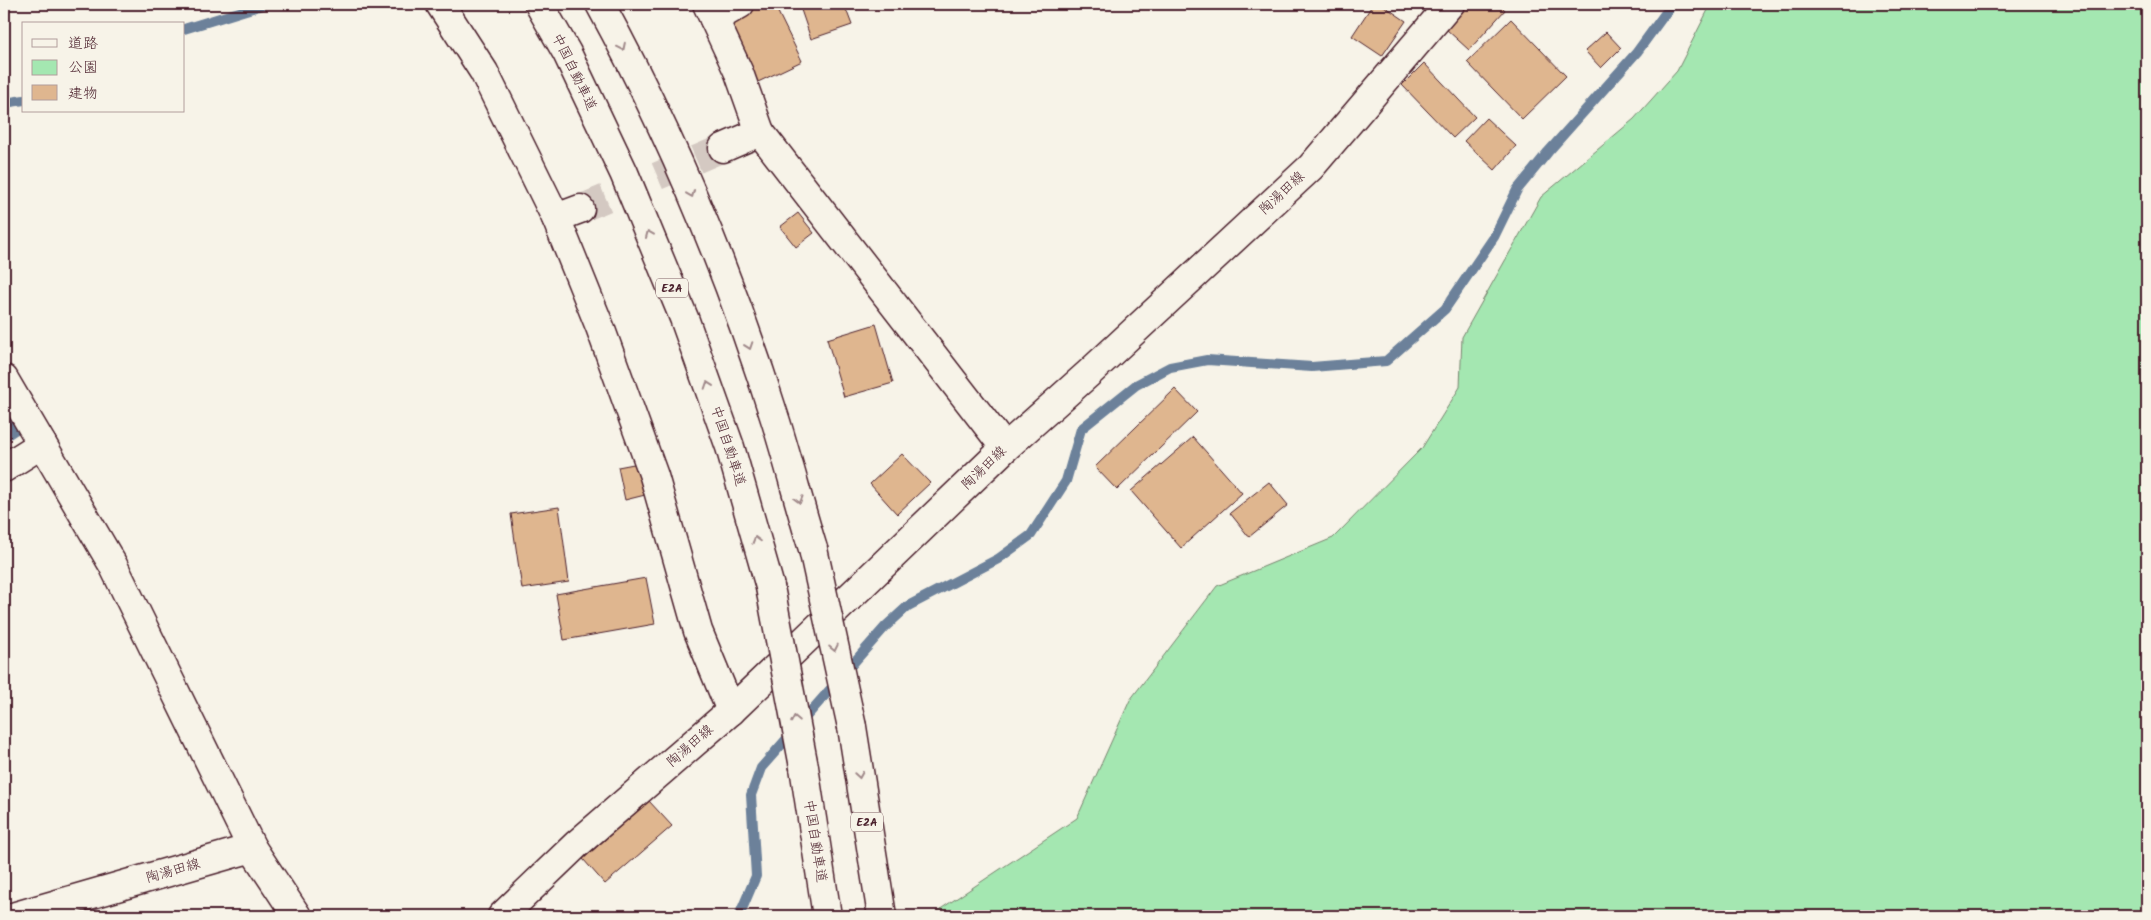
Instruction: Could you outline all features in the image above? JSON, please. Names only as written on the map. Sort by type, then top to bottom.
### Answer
[{"type":"main road","points":[[440,4],[484,72],[568,214],[600,327],[647,458],[698,631],[732,711]]},
{"type":"main road","name":"中国自動車道","points":[[539,4],[567,53],[624,173],[684,318],[730,447],[770,587],[804,767],[826,916]]},
{"type":"main road","name":"E2A","points":[[600,4],[672,146],[727,283],[776,421],[813,549],[852,727],[882,916]]},
{"type":"main road","points":[[740,4],[710,11],[739,73],[760,132],[1005,448]]},
{"type":"main road","name":"陶湯田線","points":[[502,916],[577,844],[732,711],[1005,448],[1088,374],[1310,167],[1450,4]]},
{"type":"main road","points":[[723,148],[760,132]]},
{"type":"main road","points":[[4,379],[113,565],[252,848],[298,916]]},
{"type":"main road","points":[[4,468],[42,444]]},
{"type":"main road","name":"陶湯田線","points":[[16,916],[252,848]]},
{"type":"green space","points":[[1711,4],[2147,4],[2147,916],[930,916],[1077,818],[1130,700],[1217,586],[1333,538],[1422,448],[1460,387],[1462,337],[1541,197],[1634,119],[1677,71]]},
{"type":"building","points":[[762,4],[774,4],[802,61],[758,82],[728,20]]},
{"type":"building","points":[[799,4],[844,4],[852,25],[811,39]]},
{"type":"building","points":[[1373,4],[1381,4],[1406,21],[1382,56],[1352,36]]},
{"type":"building","points":[[1470,4],[1499,4],[1505,10],[1469,50],[1446,29]]},
{"type":"building","points":[[1511,19],[1566,76],[1522,119],[1467,62]]},
{"type":"building","points":[[1606,32],[1621,48],[1601,68],[1585,51]]},
{"type":"building","points":[[1424,63],[1475,117],[1453,138],[1402,85]]},
{"type":"building","points":[[1486,118],[1516,146],[1495,170],[1464,141]]},
{"type":"building","points":[[798,213],[814,233],[796,247],[780,227]]},
{"type":"building","points":[[876,324],[893,383],[844,397],[827,339]]},
{"type":"building","points":[[1175,389],[1197,412],[1117,490],[1095,467]]},
{"type":"building","points":[[1193,437],[1242,493],[1181,548],[1131,491]]},
{"type":"building","points":[[902,454],[930,483],[897,514],[870,484]]},
{"type":"building","points":[[639,463],[645,495],[625,500],[618,467]]},
{"type":"building","points":[[1269,482],[1288,505],[1249,537],[1230,513]]},
{"type":"building","points":[[559,507],[569,582],[522,589],[511,514]]},
{"type":"building","points":[[646,578],[655,624],[564,640],[556,594]]},
{"type":"building","points":[[649,801],[672,826],[605,884],[583,859]]},
{"type":"waterway","points":[[185,29],[265,4]]},
{"type":"waterway","points":[[739,916],[756,876],[751,795],[761,768],[885,627],[908,606],[998,559],[1031,535],[1066,481],[1081,429],[1136,385],[1170,367],[1207,360],[1312,367],[1386,361],[1445,309],[1494,237],[1517,190],[1548,152],[1637,52],[1672,4]]},
{"type":"waterway","points":[[4,103],[22,100]]},
{"type":"waterway","points":[[4,408],[16,429],[4,437]]},
{"type":"tunnel","points":[[580,209],[723,148]]}]
